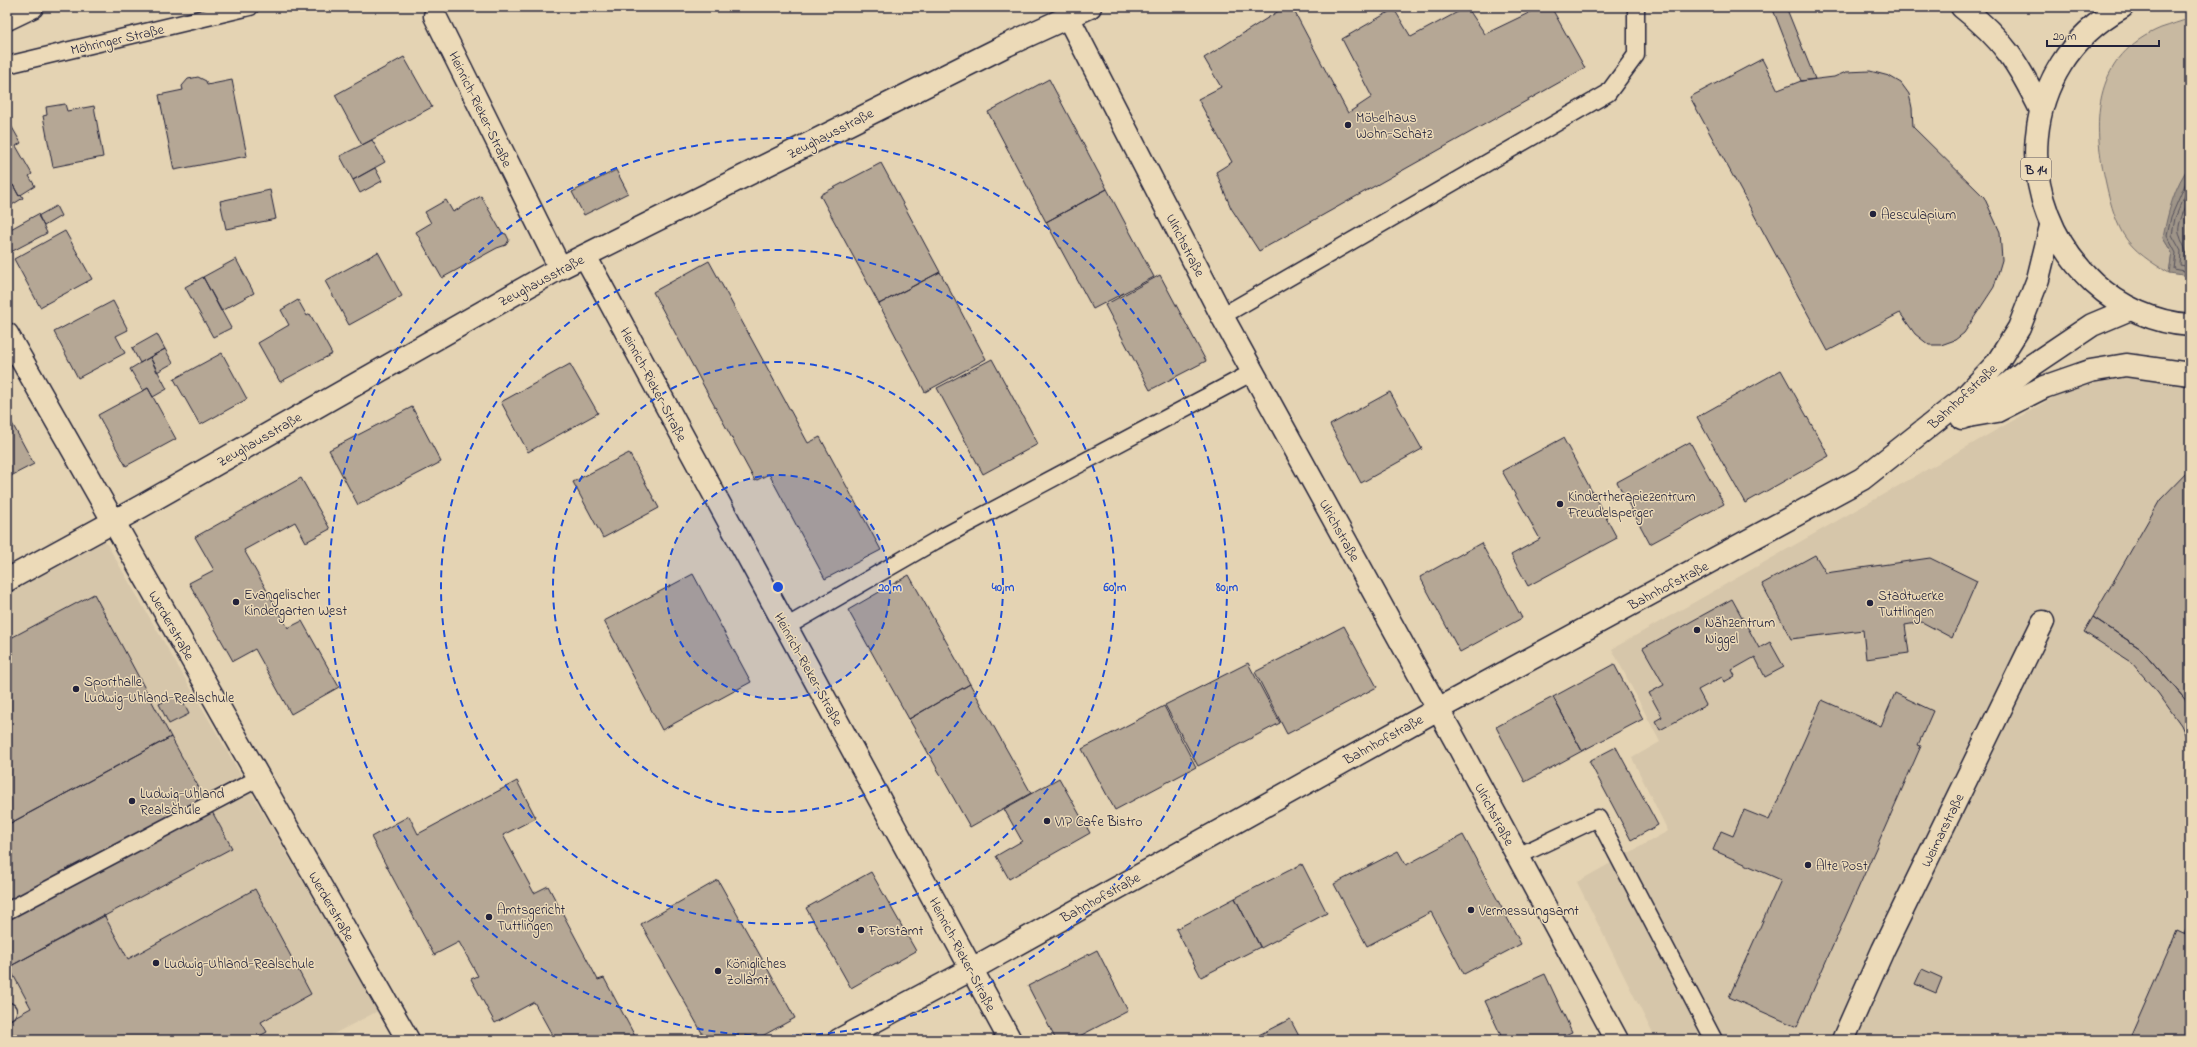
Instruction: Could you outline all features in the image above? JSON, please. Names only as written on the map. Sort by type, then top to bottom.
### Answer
[{"type":"street","points":[[7,19],[32,7]]},
{"type":"street","name":"Zeughausstraße","points":[[7,580],[114,522],[560,268],[1000,48],[1090,7]]},
{"type":"street","points":[[1962,7],[1985,25],[2008,50],[2024,74],[2041,110]]},
{"type":"street","name":"B 14","points":[[2122,7],[2095,25],[2066,57],[2048,90],[2041,110],[2035,148],[2036,166],[2042,202],[2051,226],[2067,254],[2104,292],[2130,309],[2168,321],[2190,325]]},
{"type":"street","name":"Heinrich-Rieker-Straße","points":[[435,16],[560,268]]},
{"type":"street","name":"Ulrichstraße","points":[[1068,17],[1222,316],[1438,709],[1617,1040]]},
{"type":"street","name":"Bahnhofstraße","points":[[839,1040],[972,969],[1438,709],[1862,480],[1962,400],[1997,363],[2019,328],[2038,279],[2051,226]]},
{"type":"street","name":"Heinrich-Rieker-Straße","points":[[585,256],[1010,1040]]},
{"type":"street","name":"Bahnhofstraße","points":[[1923,432],[1968,416],[2028,368],[2092,325],[2130,309]]},
{"type":"street","name":"Werderstraße","points":[[7,334],[408,1040]]},
{"type":"street","points":[[1968,416],[1997,411],[2044,387],[2090,371],[2126,365],[2190,374]]},
{"type":"street","name":"Weimarstraße","points":[[1843,1040],[1883,950],[2043,622]]},
{"type":"lane","name":"Möhringer Straße","points":[[7,65],[250,7]]},
{"type":"lane","points":[[1222,316],[1608,93],[1636,55],[1636,7]]},
{"type":"lane","points":[[786,627],[935,541],[1253,372]]},
{"type":"lane","points":[[7,911],[259,778]]},
{"type":"lane","points":[[1518,856],[1598,818],[1714,1040]]},
{"type":"shaded area","points":[[2190,19],[2190,166],[2163,238],[2172,253],[2169,273],[2150,261],[2132,246],[2123,234],[2117,221],[2108,193],[2101,156],[2099,112],[2103,91],[2111,72],[2122,54],[2139,40],[2161,28]]},
{"type":"shaded area","points":[[2116,376],[2190,385],[2190,1040],[1656,1040],[1577,882],[1668,831],[1632,758],[1660,742],[1612,649],[2070,388]]},
{"type":"shaded area","name":"Ludwig-Uhland Realschule","points":[[104,539],[378,1011],[322,1040],[7,1040],[7,591]]},
{"type":"water","points":[[2190,166],[2190,276],[2169,273],[2172,253],[2163,238],[2169,210],[2176,190]]},
{"type":"building","name":"Möbelhaus Wohn-Schatz","points":[[1285,7],[1292,7],[1348,113],[1372,97],[1342,39],[1394,9],[1411,37],[1467,7],[1485,34],[1541,7],[1551,7],[1585,68],[1259,251],[1231,208],[1216,172],[1232,162],[1198,99],[1221,87],[1204,58]]},
{"type":"building","points":[[1772,7],[1786,7],[1815,79],[1801,81]]},
{"type":"building","points":[[404,57],[432,107],[362,145],[335,95]]},
{"type":"building","name":"Aesculapium","points":[[1762,59],[1778,90],[1801,81],[1834,77],[1846,72],[1870,71],[1889,76],[1901,83],[1909,94],[1912,108],[1913,127],[1984,197],[2000,232],[2002,260],[1994,287],[1964,333],[1955,340],[1941,345],[1929,345],[1915,334],[1900,313],[1828,351],[1690,97]]},
{"type":"building","points":[[198,77],[206,81],[207,85],[232,80],[247,156],[174,170],[159,95],[183,90],[182,86],[188,79]]},
{"type":"building","points":[[1049,79],[1107,189],[1046,222],[988,112]]},
{"type":"building","points":[[65,104],[67,111],[94,106],[103,157],[53,167],[43,116],[47,115],[46,107]]},
{"type":"building","points":[[9,122],[21,143],[16,146],[32,174],[29,176],[35,186],[19,196],[13,185],[7,188],[7,123]]},
{"type":"building","points":[[372,140],[385,162],[353,180],[340,156]]},
{"type":"building","points":[[881,163],[940,272],[879,304],[820,195]]},
{"type":"building","points":[[375,168],[382,181],[360,193],[353,180]]},
{"type":"building","points":[[616,170],[628,193],[584,215],[572,192]]},
{"type":"building","points":[[13,185],[19,196],[21,194],[23,198],[7,208],[7,188]]},
{"type":"building","points":[[1107,189],[1154,277],[1093,309],[1046,222]]},
{"type":"building","points":[[270,190],[276,219],[226,229],[220,201]]},
{"type":"building","points":[[481,196],[502,233],[506,234],[509,240],[506,245],[497,248],[442,278],[416,232],[431,223],[425,212],[446,200],[453,212]]},
{"type":"building","points":[[56,206],[61,216],[44,226],[38,216]]},
{"type":"building","points":[[38,214],[47,233],[7,254],[7,231]]},
{"type":"building","points":[[65,231],[92,279],[40,307],[14,259]]},
{"type":"building","points":[[378,252],[402,296],[349,325],[325,281]]},
{"type":"building","points":[[236,259],[254,293],[221,311],[203,277]]},
{"type":"building","points":[[709,261],[808,443],[820,437],[881,550],[825,579],[769,474],[755,481],[653,292]]},
{"type":"building","points":[[940,272],[986,359],[925,392],[879,304]]},
{"type":"building","points":[[1160,275],[1206,361],[1150,390],[1105,305]]},
{"type":"building","points":[[203,277],[231,328],[213,337],[185,287]]},
{"type":"building","points":[[298,300],[307,316],[310,314],[332,354],[280,382],[258,343],[289,325],[281,310]]},
{"type":"building","points":[[113,301],[128,330],[116,336],[125,353],[78,378],[54,332]]},
{"type":"building","points":[[157,334],[165,349],[140,363],[132,348]]},
{"type":"building","points":[[165,349],[173,363],[157,372],[150,357]]},
{"type":"building","points":[[222,353],[247,399],[200,425],[174,379]]},
{"type":"building","points":[[150,357],[167,389],[153,397],[148,388],[143,391],[130,369]]},
{"type":"building","points":[[992,359],[1038,444],[983,474],[937,388]]},
{"type":"building","points":[[570,364],[598,413],[528,452],[501,402]]},
{"type":"building","points":[[1781,370],[1829,456],[1745,503],[1697,417]]},
{"type":"building","points":[[148,388],[176,439],[126,466],[98,415]]},
{"type":"building","points":[[1390,392],[1422,449],[1361,483],[1330,425]]},
{"type":"building","points":[[412,407],[441,462],[358,505],[329,450]]},
{"type":"building","points":[[7,414],[34,464],[7,478]]},
{"type":"building","name":"Kindertherapiezentrum Freudelsperger","points":[[1563,438],[1617,538],[1528,586],[1511,555],[1540,539],[1502,471]]},
{"type":"building","points":[[1690,442],[1724,504],[1650,544],[1617,482]]},
{"type":"building","points":[[629,453],[659,508],[603,538],[573,482]]},
{"type":"building","points":[[2190,469],[2190,705],[2141,649],[2093,617],[2160,500]]},
{"type":"building","name":"Evangelischer Kindergarten West","points":[[301,478],[330,529],[306,542],[295,522],[244,550],[288,628],[302,621],[339,687],[291,714],[255,649],[233,661],[189,583],[214,570],[195,537]]},
{"type":"building","points":[[1481,543],[1522,618],[1460,652],[1420,577]]},
{"type":"building","name":"Stadtwerke Tuttlingen","points":[[1815,555],[1826,573],[1930,558],[1977,581],[1952,638],[1922,622],[1905,625],[1909,653],[1866,659],[1863,630],[1791,639],[1762,584]]},
{"type":"building","points":[[693,574],[751,682],[662,730],[604,621]]},
{"type":"building","points":[[909,575],[970,684],[909,719],[848,610]]},
{"type":"building","name":"Sporthalle Ludwig-Uhland-Realschule","points":[[94,594],[171,737],[7,825],[7,640]]},
{"type":"building","points":[[1732,599],[1759,648],[1770,642],[1784,667],[1765,677],[1755,657],[1732,670],[1735,676],[1724,682],[1722,677],[1698,690],[1706,705],[1660,730],[1655,721],[1662,717],[1649,693],[1664,685],[1643,648]]},
{"type":"building","points":[[2093,617],[2141,649],[2190,705],[2190,746],[2181,725],[2158,693],[2132,663],[2084,632]]},
{"type":"building","points":[[1344,626],[1377,687],[1287,734],[1255,672]]},
{"type":"building","points":[[1248,663],[1280,723],[1198,766],[1165,705]]},
{"type":"building","points":[[1614,664],[1643,719],[1582,751],[1553,697]]},
{"type":"building","points":[[970,684],[1031,793],[970,827],[909,719]]},
{"type":"building","name":"Alte Post","points":[[1895,693],[1933,711],[1918,745],[1921,746],[1797,1027],[1729,997],[1781,880],[1713,850],[1721,831],[1733,836],[1744,810],[1769,820],[1822,700],[1881,726]]},
{"type":"building","points":[[179,694],[189,714],[169,724],[159,704]]},
{"type":"building","points":[[1553,697],[1582,751],[1525,782],[1496,727]]},
{"type":"building","points":[[1164,706],[1196,767],[1115,810],[1082,749]]},
{"type":"building","points":[[171,737],[232,848],[7,968],[7,825]]},
{"type":"building","points":[[1616,747],[1658,825],[1631,840],[1589,761]]},
{"type":"building","name":"VIP Cafe Bistro","points":[[1059,778],[1090,833],[1009,879],[996,856],[1022,841],[1004,809]]},
{"type":"building","name":"Amtsgericht Tuttlingen","points":[[517,781],[536,818],[503,835],[534,893],[548,886],[598,980],[604,978],[637,1040],[555,1040],[534,1002],[495,1023],[471,979],[478,976],[459,942],[434,955],[371,837],[409,816],[418,834]]},
{"type":"building","points":[[1463,835],[1521,944],[1464,974],[1431,912],[1367,946],[1334,884],[1398,851],[1406,865]]},
{"type":"building","points":[[1302,864],[1327,913],[1261,948],[1235,898]]},
{"type":"building","name":"Forstamt","points":[[871,872],[916,951],[851,988],[806,908]]},
{"type":"building","name":"Königliches Zollamt","points":[[718,880],[795,1018],[755,1040],[706,1040],[641,924]]},
{"type":"building","name":"Ludwig-Uhland-Realschule","points":[[255,889],[311,994],[261,1022],[267,1032],[252,1040],[7,1040],[7,1021],[31,1008],[9,967],[104,915],[128,959]]},
{"type":"building","points":[[1235,898],[1260,947],[1201,977],[1176,929]]},
{"type":"building","points":[[2190,922],[2190,937],[2184,934]]},
{"type":"building","points":[[2177,931],[2190,937],[2190,1040],[2129,1040]]},
{"type":"building","points":[[1097,950],[1128,1011],[1072,1040],[1056,1040],[1028,986]]},
{"type":"building","points":[[1922,969],[1942,978],[1936,993],[1915,984]]},
{"type":"building","points":[[1545,974],[1572,1032],[1554,1040],[1503,1040],[1485,1001]]},
{"type":"building","points":[[1290,1019],[1301,1040],[1249,1040]]},
{"type":"place","name":"Möbelhaus Wohn-Schatz","points":[[1348,125]]},
{"type":"place","name":"Aesculapium","points":[[1873,214]]},
{"type":"place","name":"Kindertherapiezentrum Freudelsperger","points":[[1560,504]]},
{"type":"place","name":"Evangelischer Kindergarten West","points":[[236,602]]},
{"type":"place","name":"Stadtwerke Tuttlingen","points":[[1870,603]]},
{"type":"place","name":"Nähzentrum Niggel","points":[[1697,630]]},
{"type":"place","name":"Sporthalle Ludwig-Uhland-Realschule","points":[[76,689]]},
{"type":"place","name":"Ludwig-Uhland Realschule","points":[[132,801]]},
{"type":"place","name":"VIP Cafe Bistro","points":[[1047,821]]},
{"type":"place","name":"Alte Post","points":[[1808,865]]},
{"type":"place","name":"Vermessungsamt","points":[[1471,910]]},
{"type":"place","name":"Amtsgericht Tuttlingen","points":[[489,917]]},
{"type":"place","name":"Forstamt","points":[[861,930]]},
{"type":"place","name":"Ludwig-Uhland-Realschule","points":[[156,963]]},
{"type":"place","name":"Königliches Zollamt","points":[[718,971]]}]
